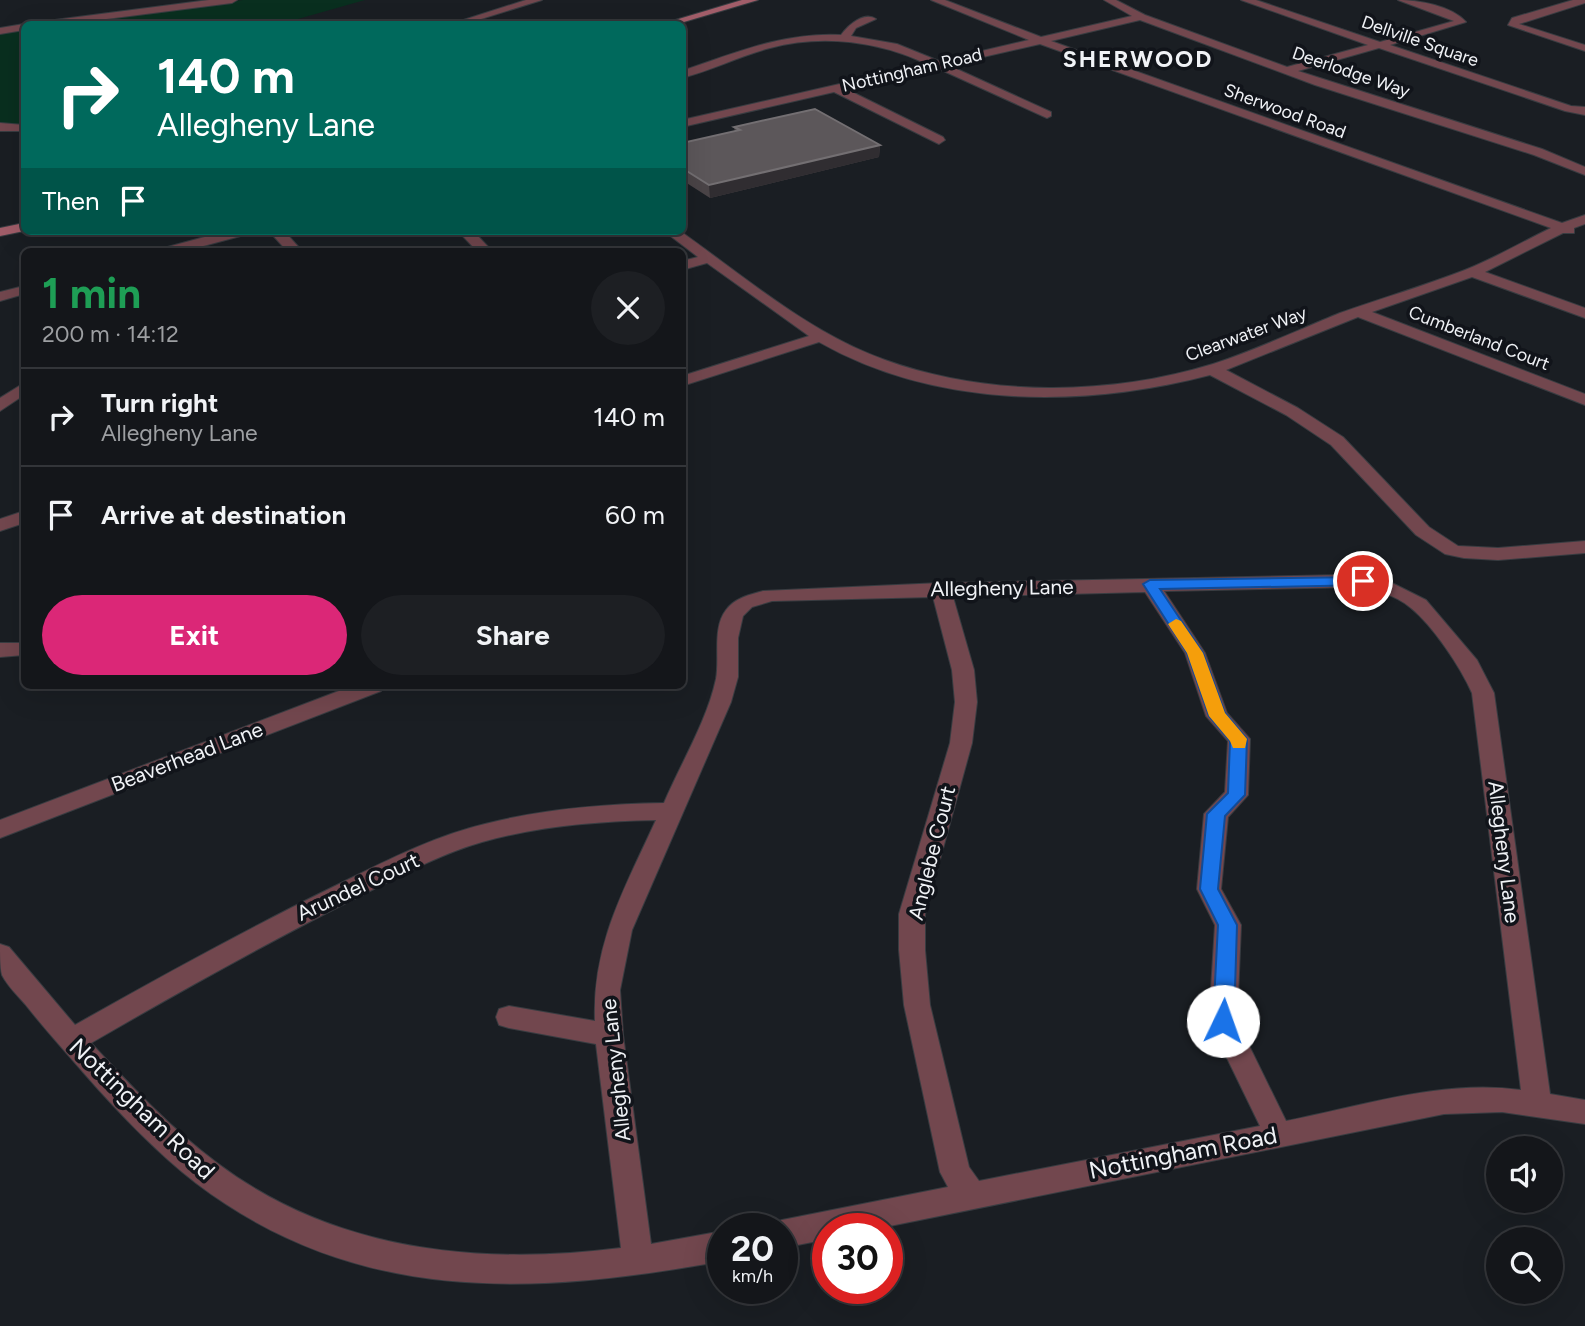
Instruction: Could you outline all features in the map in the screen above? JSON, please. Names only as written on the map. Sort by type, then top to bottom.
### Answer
[{"type":"main road","points":[[678,21],[753,0]]},
{"type":"main road","points":[[0,232],[21,228]]},
{"type":"street","points":[[70,21],[232,0]]},
{"type":"street","points":[[466,21],[537,0]]},
{"type":"street","name":"Sherwood Road","points":[[936,0],[1040,41],[1585,235]]},
{"type":"street","name":"Deerlodge Way","points":[[1109,0],[1141,17],[1287,71],[1538,152],[1585,171]]},
{"type":"street","name":"Dellville Square","points":[[1245,0],[1569,109],[1585,111]]},
{"type":"street","name":"Dellville Square","points":[[1279,0],[1532,83]]},
{"type":"street","points":[[1287,71],[1461,22],[1455,16],[1403,0]]},
{"type":"street","points":[[1583,0],[1513,22],[1518,28],[1585,48]]},
{"type":"street","name":"Nottingham Road","points":[[686,123],[1141,17]]},
{"type":"street","points":[[843,40],[852,26],[871,19]]},
{"type":"street","points":[[0,31],[21,28]]},
{"type":"street","points":[[686,74],[781,43],[804,39],[843,40],[897,47],[1048,114]]},
{"type":"street","points":[[835,88],[939,140]]},
{"type":"street","points":[[1572,96],[1585,101]]},
{"type":"street","points":[[694,111],[706,118]]},
{"type":"street","points":[[0,127],[21,128]]},
{"type":"street","points":[[1563,228],[1585,219]]},
{"type":"street","name":"Clearwater Way","points":[[677,235],[820,337],[856,354],[910,373],[956,383],[1025,392],[1123,389],[1212,369],[1472,272],[1563,228]]},
{"type":"street","points":[[180,248],[228,235]]},
{"type":"street","points":[[280,235],[292,248]]},
{"type":"street","points":[[469,235],[482,248]]},
{"type":"street","points":[[686,265],[709,258]]},
{"type":"street","points":[[1472,272],[1585,313]]},
{"type":"street","points":[[0,297],[21,291]]},
{"type":"street","name":"Cumberland Court","points":[[1359,312],[1585,400]]},
{"type":"street","points":[[686,380],[820,337]]},
{"type":"street","points":[[1212,369],[1337,441],[1413,522],[1452,550],[1488,553],[1584,548]]},
{"type":"street","points":[[0,406],[21,390]]},
{"type":"street","points":[[0,525],[21,518]]},
{"type":"street","name":"Allegheny Lane","points":[[638,1261],[609,1035],[607,990],[619,930],[720,702],[727,677],[730,624],[738,608],[758,598],[783,593],[1343,581],[1376,583],[1419,604],[1470,665],[1483,693],[1536,1105]]},
{"type":"street","points":[[1150,584],[1195,653],[1217,716],[1239,739],[1236,795],[1216,814],[1209,889],[1228,925],[1223,1021],[1278,1134]]},
{"type":"street","name":"Anglebe Court","points":[[940,589],[963,670],[966,702],[961,743],[912,914],[912,979],[956,1171],[972,1196]]},
{"type":"street","points":[[0,650],[21,649]]},
{"type":"street","name":"Beaverhead Lane","points":[[0,829],[365,689]]},
{"type":"street","name":"Arundel Court","points":[[70,1041],[283,922],[386,872],[466,839],[503,828],[568,817],[614,812],[672,811]]},
{"type":"street","name":"Nottingham Road","points":[[0,954],[70,1041],[122,1096],[189,1159],[255,1206],[300,1229],[347,1246],[397,1259],[479,1271],[556,1271],[707,1249]]},
{"type":"street","points":[[509,1017],[609,1035]]},
{"type":"street","name":"Nottingham Road","points":[[798,1231],[1444,1102],[1482,1099],[1585,1112]]},
{"type":"green space","points":[[243,0],[365,0],[298,19],[304,21],[85,21]]},
{"type":"green space","points":[[21,30],[21,126],[0,124],[0,34]]},
{"type":"building","points":[[815,109],[880,145],[709,185],[686,171],[686,142],[740,130],[734,127]]},
{"type":"slow traffic","points":[[1176,624],[1195,653],[1217,716],[1239,739],[1239,744]]},
{"type":"district","name":"SHERWOOD","points":[[1138,59]]},
{"type":"route","points":[[1223,1021],[1228,925],[1209,889],[1216,814],[1236,795],[1239,739],[1217,716],[1195,653],[1150,584],[1363,581]]}]
